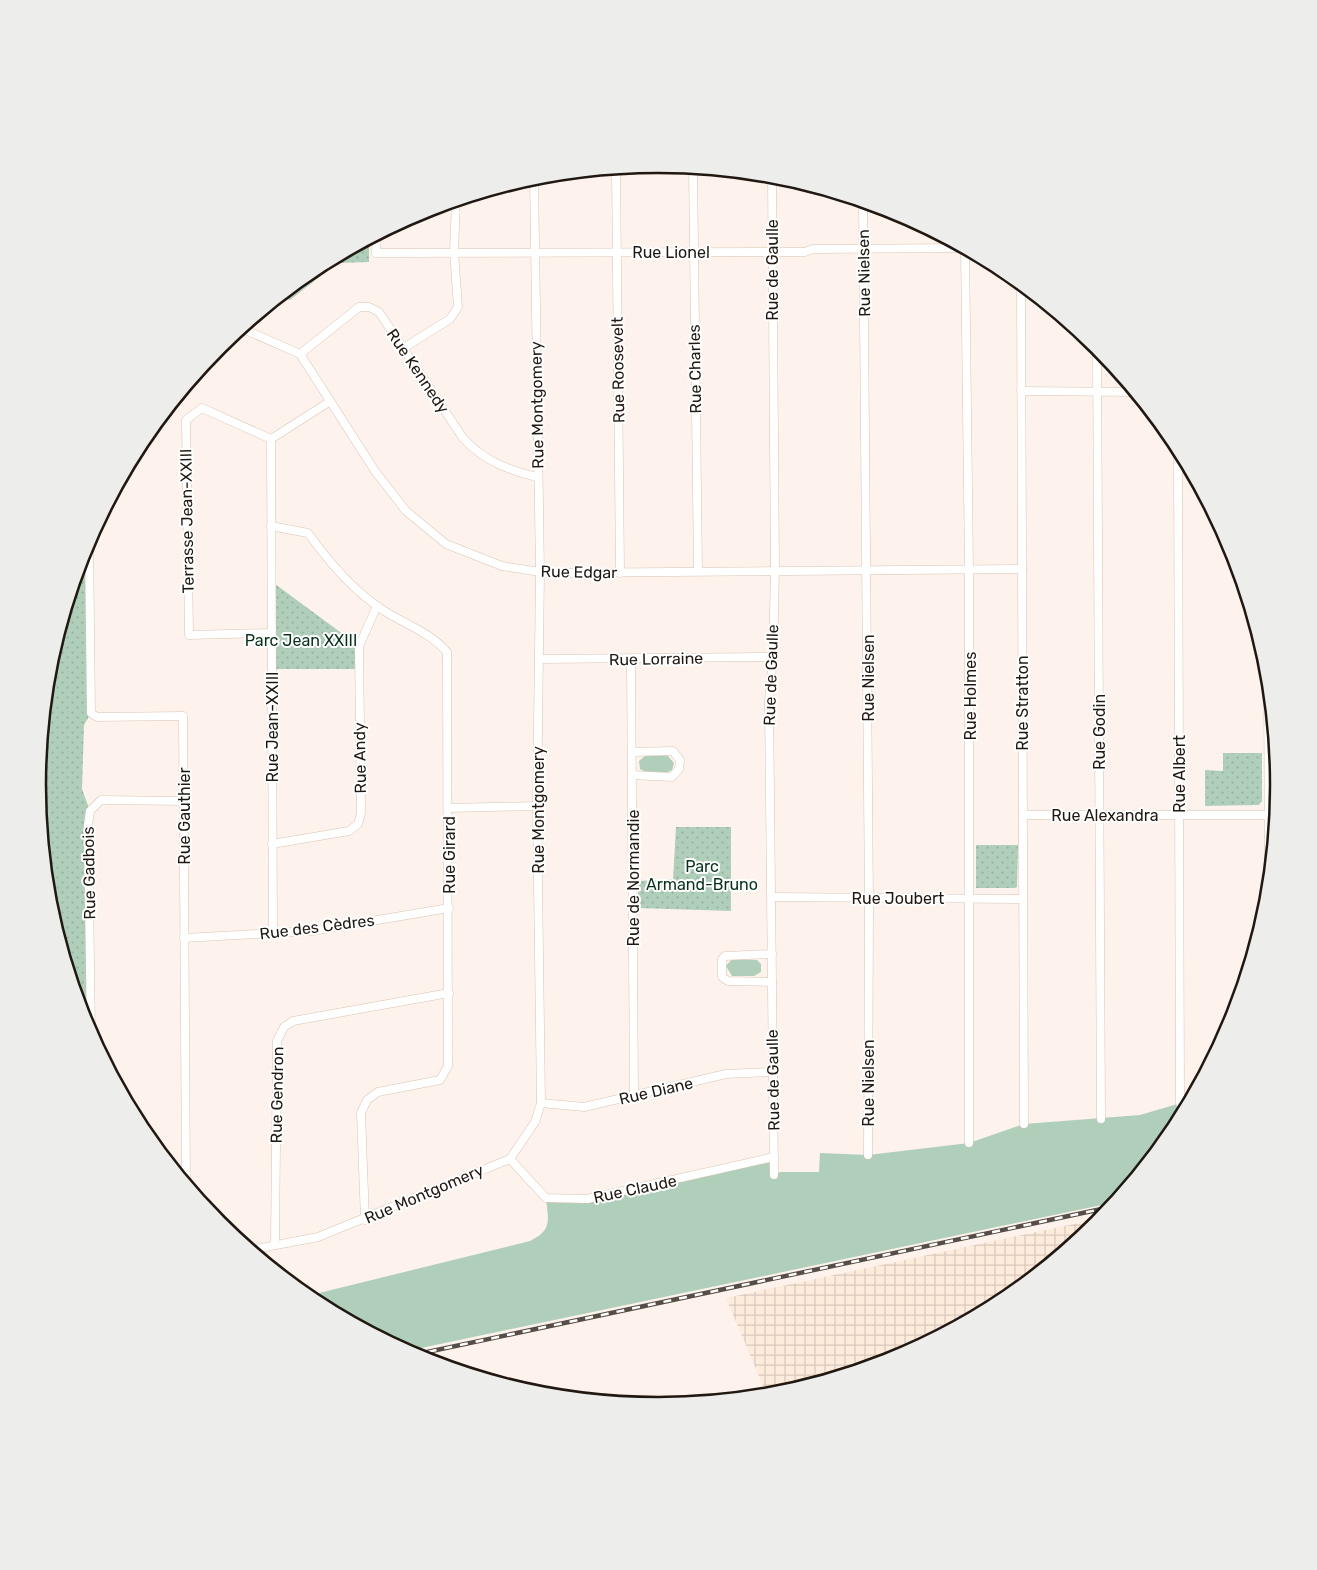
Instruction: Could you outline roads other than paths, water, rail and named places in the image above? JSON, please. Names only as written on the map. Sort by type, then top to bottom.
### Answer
[{"type":"street","name":"Rue Roosevelt","points":[[616,174],[620,573]]},
{"type":"street","name":"Rue Charles","points":[[693,174],[698,571]]},
{"type":"street","name":"Rue de Gaulle","points":[[772,184],[775,570],[773,657],[769,701],[774,1175]]},
{"type":"street","name":"Rue Montgomery","points":[[259,1248],[318,1237],[364,1220],[510,1159],[534,1122],[541,1103],[537,806],[540,572],[537,477],[534,186]]},
{"type":"street","points":[[402,349],[450,319],[458,307],[454,252],[456,207]]},
{"type":"street","name":"Rue Nielsen","points":[[863,208],[869,898],[868,1155]]},
{"type":"street","name":"Rue Lionel","points":[[377,242],[376,252],[771,252],[952,248]]},
{"type":"street","name":"Rue Holmes","points":[[965,255],[969,569],[970,1143]]},
{"type":"street","name":"Rue Stratton","points":[[1021,292],[1024,1124]]},
{"type":"street","name":"Rue Kennedy","points":[[300,354],[359,307],[369,307],[379,312],[402,349],[473,449],[508,470],[537,477]]},
{"type":"street","points":[[248,331],[300,354]]},
{"type":"street","name":"Rue Edgar","points":[[300,354],[375,471],[406,512],[446,544],[502,566],[540,572],[620,573],[1022,569]]},
{"type":"street","name":"Rue Godin","points":[[1098,359],[1101,1119]]},
{"type":"street","points":[[1021,391],[1128,392]]},
{"type":"street","points":[[271,439],[329,402]]},
{"type":"street","name":"Terrasse Jean-XXIII","points":[[271,439],[202,408],[186,420],[189,636],[272,634]]},
{"type":"street","name":"Rue Jean-XXIII","points":[[271,439],[273,935]]},
{"type":"street","name":"Rue Albert","points":[[1178,461],[1180,1103]]},
{"type":"street","name":"Rue Girard","points":[[271,526],[308,533],[332,567],[377,606],[437,640],[447,652],[449,808],[448,1066],[440,1080],[378,1092],[367,1100],[361,1113],[364,1220]]},
{"type":"street","name":"Rue Gauthier","points":[[89,561],[91,713],[97,717],[183,716],[186,1174]]},
{"type":"street","name":"Rue Andy","points":[[272,844],[349,831],[358,824],[361,813],[359,646],[377,606]]},
{"type":"street","name":"Rue Lorraine","points":[[540,659],[631,660],[773,657]]},
{"type":"street","name":"Rue de Normandie","points":[[631,660],[634,1097]]},
{"type":"street","points":[[632,752],[673,751],[680,760],[679,769],[672,777],[632,775]]},
{"type":"street","name":"Rue Gadbois","points":[[91,1013],[88,825],[90,811],[101,800],[184,801]]},
{"type":"street","points":[[449,808],[537,806]]},
{"type":"street","name":"Rue Alexandra","points":[[1023,815],[1270,815]]},
{"type":"street","name":"Rue Joubert","points":[[772,897],[1023,899]]},
{"type":"street","name":"Rue des Cèdres","points":[[184,938],[273,935],[312,931],[449,908]]},
{"type":"street","points":[[772,954],[725,956],[722,959],[722,977],[728,981],[772,982]]},
{"type":"street","name":"Rue Gendron","points":[[275,1244],[277,1041],[284,1027],[293,1021],[449,993]]},
{"type":"street","name":"Rue Diane","points":[[541,1103],[584,1107],[634,1097],[726,1074],[772,1072]]},
{"type":"street","name":"Rue Claude","points":[[510,1159],[546,1198],[587,1199],[774,1157]]},
{"type":"railway","points":[[427,1352],[1099,1210]]},
{"type":"park label","name":"Parc Jean XXIII","points":[[301,640]]},
{"type":"park label","name":"Parc Armand-Bruno","points":[[702,875]]}]
